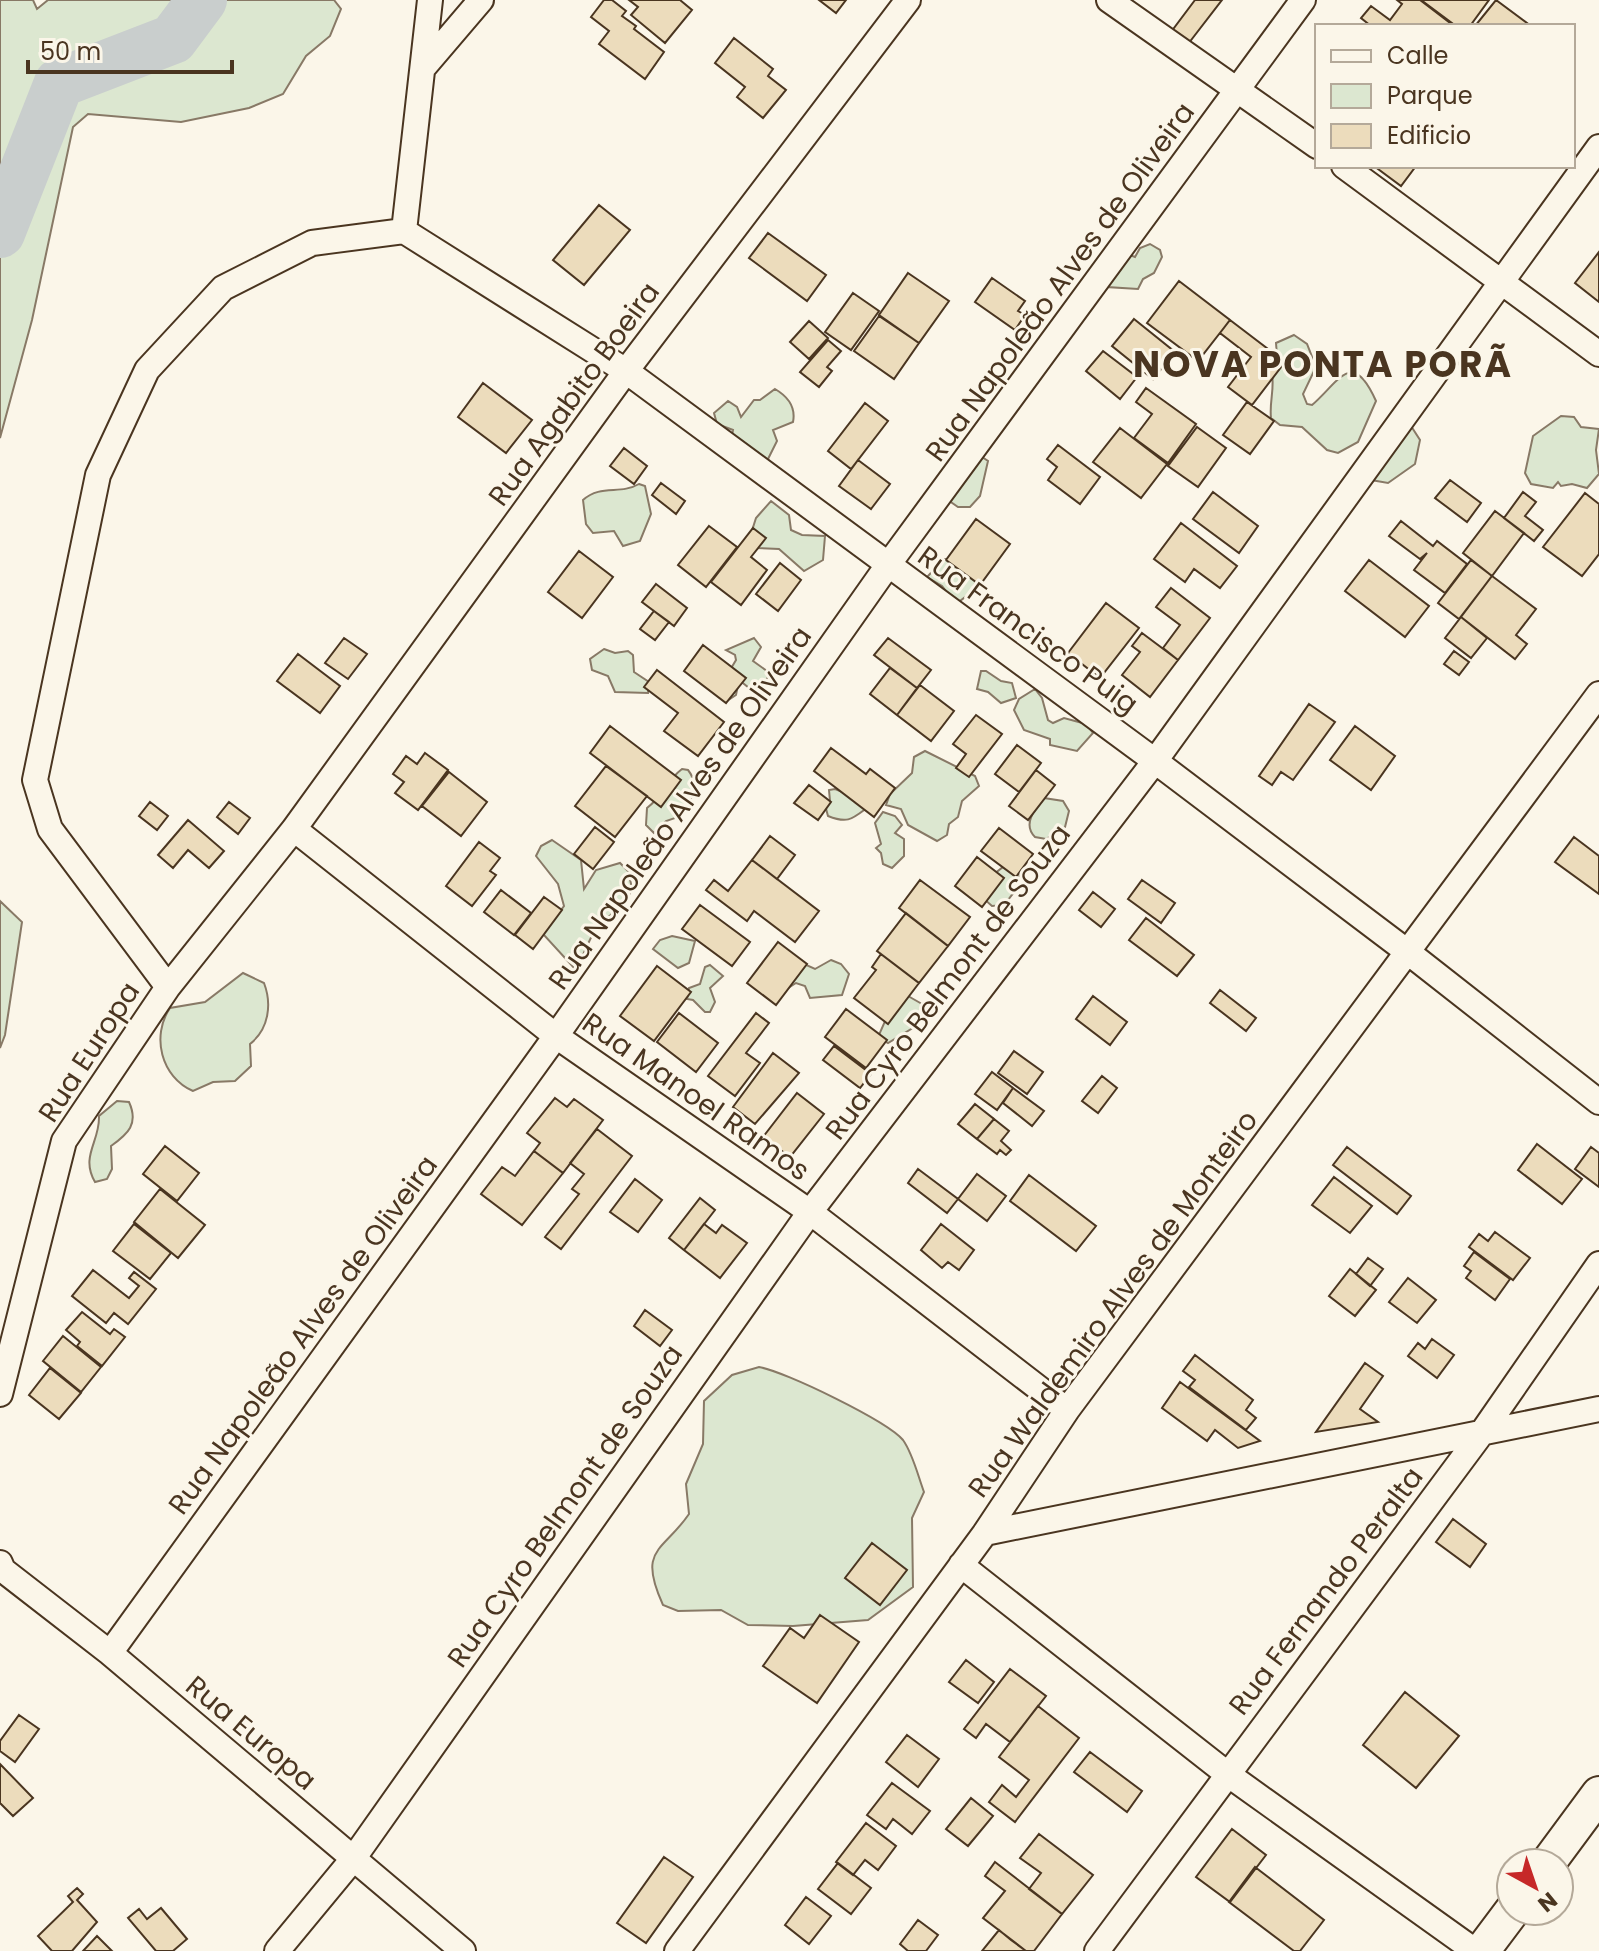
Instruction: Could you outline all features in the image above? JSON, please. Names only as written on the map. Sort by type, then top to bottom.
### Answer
[{"type":"main road","points":[[1560,1847],[1599,1794]]},
{"type":"main road","points":[[1482,1951],[1500,1927]]},
{"type":"street","points":[[168,987],[50,829],[35,780],[98,475],[147,370],[223,288],[312,243],[404,231],[430,0]]},
{"type":"street","points":[[423,68],[481,0]]},
{"type":"street","name":"Rua Agabito Boeira","points":[[294,829],[626,371],[908,0]]},
{"type":"street","points":[[1109,0],[1315,145]]},
{"type":"street","name":"Rua Napoleão Alves de Oliveira","points":[[110,1653],[556,1036],[888,565],[1303,0]]},
{"type":"street","name":"Rua Cyro Belmont de Souza","points":[[277,1951],[353,1859],[810,1212],[1155,761],[1599,147]]},
{"type":"street","points":[[1347,168],[1599,354]]},
{"type":"street","name":"Rua Francisco Puig","points":[[404,231],[626,371],[1155,761],[1409,953],[1599,1102]]},
{"type":"street","name":"Rua Waldemiro Alves de Monteiro","points":[[677,1951],[985,1533],[1067,1410],[1599,694]]},
{"type":"street","name":"Rua Europa","points":[[0,1394],[64,1141],[168,987],[294,829]]},
{"type":"street","name":"Rua Manoel Ramos","points":[[294,829],[556,1036],[810,1212],[1067,1410]]},
{"type":"street","name":"Rua Fernando Peralta","points":[[1097,1951],[1226,1773],[1481,1434],[1599,1264]]},
{"type":"street","points":[[985,1533],[1599,1409]]},
{"type":"street","name":"Rua Europa","points":[[0,1563],[3,1570],[110,1653],[463,1951]]},
{"type":"street","points":[[961,1565],[1226,1773],[1475,1951]]},
{"type":"green space","points":[[0,0],[33,0],[37,9],[48,0],[334,0],[341,9],[330,36],[306,56],[283,94],[249,108],[181,122],[88,114],[73,127],[32,320],[0,438]]},
{"type":"green space","points":[[1150,244],[1160,250],[1162,257],[1154,273],[1143,279],[1138,289],[1107,287],[1127,254],[1135,257],[1140,248]]},
{"type":"green space","points":[[1294,335],[1307,344],[1316,367],[1303,394],[1307,404],[1312,405],[1338,379],[1352,372],[1360,376],[1376,401],[1358,442],[1338,453],[1327,450],[1302,427],[1280,425],[1271,418],[1271,367],[1277,356],[1276,343]]},
{"type":"green space","points":[[775,389],[790,402],[793,422],[773,430],[777,441],[767,461],[731,441],[733,430],[717,424],[714,413],[728,401],[737,407],[741,417],[754,400],[760,400]]},
{"type":"green space","points":[[1561,416],[1574,417],[1581,427],[1599,429],[1596,450],[1599,474],[1587,488],[1572,484],[1561,486],[1558,482],[1553,488],[1531,484],[1525,473],[1533,436]]},
{"type":"green space","points":[[1411,426],[1420,440],[1415,464],[1388,483],[1371,480]]},
{"type":"green space","points":[[979,455],[988,461],[980,496],[970,507],[958,507],[948,500]]},
{"type":"green space","points":[[639,484],[645,486],[651,514],[640,541],[623,546],[614,531],[593,533],[586,524],[583,500],[597,492]]},
{"type":"green space","points":[[771,501],[789,515],[791,530],[802,535],[825,536],[823,560],[804,571],[779,549],[756,548],[749,540],[756,518]]},
{"type":"green space","points":[[944,559],[956,560],[977,580],[969,594],[956,604],[942,586],[927,577]]},
{"type":"green space","points":[[754,638],[761,647],[753,661],[767,671],[768,677],[763,686],[753,691],[739,680],[736,695],[727,701],[727,675],[736,660],[735,655],[726,650]]},
{"type":"green space","points":[[604,649],[615,653],[628,651],[633,655],[634,672],[649,682],[648,693],[615,692],[608,676],[592,670],[590,659]]},
{"type":"green space","points":[[981,671],[1012,683],[1016,698],[1001,703],[988,692],[977,689]]},
{"type":"green space","points":[[1035,689],[1042,698],[1048,720],[1053,723],[1064,718],[1086,724],[1093,733],[1077,751],[1050,745],[1050,739],[1024,730],[1014,710],[1019,699]]},
{"type":"green space","points":[[925,751],[975,776],[979,786],[962,801],[958,817],[949,824],[947,835],[937,841],[908,825],[901,809],[886,805],[890,794],[912,773],[914,757]]},
{"type":"green space","points":[[682,769],[688,770],[694,782],[691,799],[681,816],[666,821],[654,833],[646,825],[647,808]]},
{"type":"green space","points":[[835,789],[858,798],[868,807],[850,819],[828,816],[825,805],[830,801],[829,790]]},
{"type":"green space","points":[[1044,798],[1063,801],[1069,811],[1065,827],[1046,839],[1035,837],[1030,827],[1031,817]]},
{"type":"green space","points":[[883,812],[895,816],[902,825],[895,833],[904,839],[904,856],[892,868],[883,864],[881,853],[876,848],[881,844],[875,823]]},
{"type":"green space","points":[[552,840],[581,860],[584,889],[596,870],[620,863],[628,871],[632,888],[621,906],[595,930],[576,970],[543,934],[564,906],[558,884],[536,856],[541,846]]},
{"type":"green space","points":[[1003,867],[1020,873],[1018,887],[1004,905],[992,906],[984,899],[989,878]]},
{"type":"green space","points":[[0,901],[22,922],[5,1035],[0,1048]]},
{"type":"green space","points":[[672,936],[695,941],[689,963],[678,968],[653,949],[660,940]]},
{"type":"green space","points":[[831,960],[841,964],[849,974],[842,995],[810,998],[805,986],[796,983],[782,992],[802,963],[815,969]]},
{"type":"green space","points":[[710,965],[723,976],[710,988],[715,1002],[710,1012],[705,1012],[693,1000],[687,999],[689,988],[700,984],[705,967]]},
{"type":"green space","points":[[243,973],[264,983],[268,999],[265,1024],[250,1044],[251,1066],[235,1081],[213,1082],[193,1091],[173,1076],[162,1055],[160,1043],[164,1019],[170,1008],[205,1002]]},
{"type":"green space","points":[[908,996],[929,1008],[916,1026],[888,1043],[878,1037],[890,1010]]},
{"type":"green space","points":[[117,1101],[129,1102],[132,1122],[127,1133],[111,1146],[112,1169],[107,1179],[95,1182],[89,1164],[99,1116]]},
{"type":"green space","points":[[759,1367],[790,1377],[877,1421],[903,1440],[910,1452],[924,1492],[912,1518],[913,1587],[868,1620],[793,1626],[748,1625],[721,1610],[678,1611],[663,1605],[652,1572],[653,1561],[662,1544],[689,1514],[686,1484],[703,1444],[704,1401],[732,1375]]},
{"type":"building","points":[[604,0],[612,0],[626,11],[622,16],[636,26],[634,29],[664,52],[645,79],[599,44],[609,31],[591,17]]},
{"type":"building","points":[[629,0],[680,0],[692,10],[665,43],[631,15],[638,7]]},
{"type":"building","points":[[819,0],[846,0],[836,13]]},
{"type":"building","points":[[1195,0],[1222,0],[1185,48],[1168,36]]},
{"type":"building","points":[[1397,0],[1420,0],[1451,24],[1368,24],[1361,18],[1371,6],[1390,20],[1402,4]]},
{"type":"building","points":[[1421,0],[1489,0],[1471,24],[1453,24]]},
{"type":"building","points":[[1496,0],[1528,24],[1477,24]]},
{"type":"building","points":[[734,38],[773,69],[768,76],[786,90],[763,118],[737,97],[745,87],[715,63]]},
{"type":"building","points":[[1377,168],[1414,168],[1401,186]]},
{"type":"building","points":[[599,205],[630,230],[584,285],[553,260]]},
{"type":"building","points":[[768,233],[826,275],[807,301],[749,258]]},
{"type":"building","points":[[1599,252],[1599,302],[1575,283]]},
{"type":"building","points":[[908,273],[949,301],[919,343],[879,315]]},
{"type":"building","points":[[992,278],[1025,301],[1018,311],[1025,315],[1015,330],[975,302]]},
{"type":"building","points":[[1179,281],[1230,320],[1198,361],[1147,323]]},
{"type":"building","points":[[853,293],[879,311],[851,350],[825,332]]},
{"type":"building","points":[[879,316],[919,343],[894,379],[854,351]]},
{"type":"building","points":[[1134,319],[1175,352],[1153,379],[1112,346]]},
{"type":"building","points":[[1230,320],[1285,362],[1252,405],[1228,387],[1251,357],[1220,333]]},
{"type":"building","points":[[809,321],[828,338],[809,359],[790,342]]},
{"type":"building","points":[[828,340],[841,351],[827,367],[832,371],[819,387],[800,372]]},
{"type":"building","points":[[1103,351],[1137,377],[1120,399],[1086,371]]},
{"type":"building","points":[[483,383],[532,420],[506,453],[458,417]]},
{"type":"building","points":[[1146,388],[1196,424],[1168,463],[1134,438],[1152,414],[1136,402]]},
{"type":"building","points":[[1247,402],[1274,421],[1250,454],[1223,435]]},
{"type":"building","points":[[865,403],[888,421],[851,469],[828,451]]},
{"type":"building","points":[[1197,427],[1226,448],[1198,487],[1168,466]]},
{"type":"building","points":[[1120,428],[1167,464],[1141,498],[1093,462]]},
{"type":"building","points":[[1058,445],[1100,477],[1080,504],[1048,480],[1057,467],[1047,459]]},
{"type":"building","points":[[624,448],[647,466],[634,484],[610,466]]},
{"type":"building","points":[[858,460],[890,484],[871,509],[839,486]]},
{"type":"building","points":[[1450,480],[1481,503],[1467,522],[1435,498]]},
{"type":"building","points":[[661,483],[685,501],[676,514],[652,495]]},
{"type":"building","points":[[1213,492],[1258,526],[1239,553],[1193,519]]},
{"type":"building","points":[[1523,492],[1536,502],[1525,516],[1543,530],[1534,541],[1504,518]]},
{"type":"building","points":[[1585,493],[1599,504],[1599,554],[1582,576],[1543,547]]},
{"type":"building","points":[[1495,511],[1524,533],[1492,576],[1463,553]]},
{"type":"building","points":[[976,519],[1010,544],[980,585],[946,560]]},
{"type":"building","points":[[1401,521],[1433,546],[1437,541],[1467,564],[1445,593],[1414,570],[1427,553],[1420,559],[1389,536]]},
{"type":"building","points":[[1181,523],[1237,566],[1220,588],[1194,569],[1185,582],[1154,559]]},
{"type":"building","points":[[709,526],[737,547],[706,587],[678,565]]},
{"type":"building","points":[[753,528],[766,538],[751,557],[767,570],[741,605],[711,582]]},
{"type":"building","points":[[579,551],[613,577],[582,618],[548,592]]},
{"type":"building","points":[[1369,560],[1429,606],[1405,637],[1345,591]]},
{"type":"building","points":[[1471,560],[1492,576],[1459,619],[1438,603]]},
{"type":"building","points":[[780,563],[801,580],[778,611],[756,594]]},
{"type":"building","points":[[1492,576],[1536,609],[1516,635],[1527,644],[1515,659],[1461,617]]},
{"type":"building","points":[[656,584],[687,608],[674,626],[642,602]]},
{"type":"building","points":[[1171,588],[1210,618],[1178,660],[1163,648],[1180,625],[1156,607]]},
{"type":"building","points":[[1106,603],[1139,628],[1100,678],[1068,653]]},
{"type":"building","points":[[654,611],[669,622],[655,640],[640,629]]},
{"type":"building","points":[[1461,617],[1487,638],[1471,658],[1445,638]]},
{"type":"building","points":[[1142,633],[1178,660],[1150,697],[1122,675],[1140,652],[1132,646]]},
{"type":"building","points":[[344,638],[367,654],[348,679],[325,663]]},
{"type":"building","points":[[888,638],[931,670],[917,688],[874,655]]},
{"type":"building","points":[[703,645],[746,678],[726,703],[684,671]]},
{"type":"building","points":[[1454,651],[1469,662],[1459,675],[1444,664]]},
{"type":"building","points":[[298,654],[340,686],[320,713],[277,681]]},
{"type":"building","points":[[890,668],[917,688],[897,715],[870,694]]},
{"type":"building","points":[[657,670],[724,722],[698,756],[664,731],[678,713],[644,687]]},
{"type":"building","points":[[920,685],[954,711],[931,741],[897,715]]},
{"type":"building","points":[[1309,704],[1335,722],[1293,780],[1281,772],[1272,785],[1259,776]]},
{"type":"building","points":[[976,715],[1002,734],[969,777],[956,768],[966,754],[953,744]]},
{"type":"building","points":[[610,726],[681,780],[661,807],[590,753]]},
{"type":"building","points":[[1355,726],[1395,756],[1371,790],[1330,760]]},
{"type":"building","points":[[1017,745],[1041,763],[1019,792],[995,774]]},
{"type":"building","points":[[831,748],[866,774],[870,769],[895,788],[874,817],[814,771]]},
{"type":"building","points":[[425,753],[448,770],[418,810],[395,793],[404,782],[393,774],[406,756],[417,764]]},
{"type":"building","points":[[606,766],[647,796],[615,837],[575,806]]},
{"type":"building","points":[[1036,770],[1055,785],[1028,820],[1009,806]]},
{"type":"building","points":[[449,772],[487,802],[461,836],[422,806]]},
{"type":"building","points":[[809,785],[831,802],[818,820],[794,803]]},
{"type":"building","points":[[150,802],[168,816],[157,830],[139,816]]},
{"type":"building","points":[[229,802],[250,818],[238,834],[217,817]]},
{"type":"building","points":[[188,820],[224,851],[209,868],[188,850],[173,868],[158,855]]},
{"type":"building","points":[[595,827],[614,842],[593,869],[574,854]]},
{"type":"building","points":[[999,828],[1033,854],[1016,877],[981,851]]},
{"type":"building","points":[[770,836],[795,855],[777,879],[752,860]]},
{"type":"building","points":[[1574,837],[1599,856],[1599,894],[1555,862]]},
{"type":"building","points":[[479,842],[500,858],[490,871],[496,875],[472,906],[446,886]]},
{"type":"building","points":[[977,857],[1004,878],[982,907],[955,886]]},
{"type":"building","points":[[752,860],[819,911],[795,942],[754,911],[747,921],[706,890],[714,880],[728,891]]},
{"type":"building","points":[[920,880],[970,917],[948,946],[899,908]]},
{"type":"building","points":[[1142,880],[1175,903],[1161,923],[1128,899]]},
{"type":"building","points":[[501,890],[531,913],[514,935],[484,912]]},
{"type":"building","points":[[1093,892],[1115,909],[1101,927],[1079,910]]},
{"type":"building","points":[[544,897],[562,910],[533,949],[515,935]]},
{"type":"building","points":[[700,905],[750,942],[732,966],[682,929]]},
{"type":"building","points":[[906,913],[948,946],[919,983],[877,951]]},
{"type":"building","points":[[1146,918],[1194,955],[1177,976],[1129,940]]},
{"type":"building","points":[[778,942],[807,964],[776,1005],[747,983]]},
{"type":"building","points":[[881,954],[919,983],[888,1024],[854,998],[876,970],[872,967]]},
{"type":"building","points":[[657,966],[691,992],[654,1041],[620,1016]]},
{"type":"building","points":[[1220,990],[1256,1018],[1246,1031],[1210,1003]]},
{"type":"building","points":[[1093,996],[1127,1022],[1110,1045],[1076,1019]]},
{"type":"building","points":[[846,1009],[887,1040],[866,1068],[825,1037]]},
{"type":"building","points":[[679,1013],[718,1043],[696,1072],[657,1042]]},
{"type":"building","points":[[756,1013],[769,1023],[746,1053],[760,1063],[735,1096],[708,1076]]},
{"type":"building","points":[[834,1046],[871,1074],[860,1088],[823,1060]]},
{"type":"building","points":[[1014,1051],[1043,1072],[1027,1094],[998,1073]]},
{"type":"building","points":[[773,1053],[799,1073],[755,1124],[733,1107]]},
{"type":"building","points":[[992,1072],[1013,1088],[997,1110],[975,1094]]},
{"type":"building","points":[[1102,1076],[1117,1088],[1098,1113],[1082,1101]]},
{"type":"building","points":[[1013,1088],[1044,1111],[1032,1126],[1003,1103]]},
{"type":"building","points":[[797,1093],[824,1114],[790,1157],[763,1137]]},
{"type":"building","points":[[555,1098],[567,1107],[574,1099],[603,1120],[563,1173],[534,1151],[540,1143],[527,1133]]},
{"type":"building","points":[[975,1104],[994,1119],[977,1139],[958,1124]]},
{"type":"building","points":[[994,1119],[1009,1131],[1001,1141],[1011,1150],[1006,1155],[1000,1150],[997,1154],[977,1139]]},
{"type":"building","points":[[597,1129],[632,1156],[561,1249],[545,1237],[579,1194],[572,1189],[584,1174],[570,1163]]},
{"type":"building","points":[[1537,1144],[1582,1179],[1562,1204],[1518,1170]]},
{"type":"building","points":[[165,1146],[199,1173],[177,1201],[143,1174]]},
{"type":"building","points":[[1347,1147],[1411,1196],[1397,1214],[1333,1165]]},
{"type":"building","points":[[1591,1147],[1599,1153],[1599,1187],[1575,1169]]},
{"type":"building","points":[[534,1151],[563,1173],[522,1225],[481,1194],[502,1167],[515,1176]]},
{"type":"building","points":[[918,1169],[958,1199],[947,1213],[908,1183]]},
{"type":"building","points":[[977,1174],[1006,1196],[987,1221],[958,1199]]},
{"type":"building","points":[[1029,1175],[1096,1226],[1076,1251],[1010,1201]]},
{"type":"building","points":[[1334,1177],[1372,1206],[1350,1233],[1312,1205]]},
{"type":"building","points":[[635,1179],[662,1200],[638,1232],[610,1212]]},
{"type":"building","points":[[160,1189],[205,1225],[178,1258],[134,1222]]},
{"type":"building","points":[[700,1198],[715,1210],[684,1250],[669,1238]]},
{"type":"building","points":[[134,1224],[171,1253],[150,1279],[113,1251]]},
{"type":"building","points":[[704,1224],[716,1233],[722,1225],[747,1243],[720,1278],[684,1250]]},
{"type":"building","points":[[941,1224],[974,1250],[959,1270],[948,1262],[942,1268],[921,1250]]},
{"type":"building","points":[[1495,1232],[1530,1258],[1513,1280],[1469,1247],[1479,1234],[1488,1241]]},
{"type":"building","points":[[1474,1252],[1510,1279],[1495,1300],[1466,1278],[1471,1271],[1464,1266]]},
{"type":"building","points":[[1368,1258],[1383,1269],[1370,1286],[1356,1274]]},
{"type":"building","points":[[1350,1269],[1376,1290],[1355,1316],[1329,1296]]},
{"type":"building","points":[[93,1270],[129,1298],[139,1286],[129,1278],[134,1272],[156,1289],[128,1324],[114,1313],[106,1323],[72,1296]]},
{"type":"building","points":[[1408,1278],[1436,1300],[1417,1323],[1389,1302]]},
{"type":"building","points":[[645,1310],[672,1330],[660,1346],[634,1326]]},
{"type":"building","points":[[82,1312],[110,1334],[114,1329],[125,1337],[102,1366],[77,1346],[80,1342],[66,1330]]},
{"type":"building","points":[[63,1336],[101,1367],[81,1392],[43,1361]]},
{"type":"building","points":[[1432,1339],[1454,1355],[1437,1378],[1408,1356],[1418,1343],[1425,1349]]},
{"type":"building","points":[[1195,1355],[1253,1400],[1246,1410],[1256,1418],[1246,1430],[1189,1387],[1195,1380],[1183,1371]]},
{"type":"building","points":[[1365,1363],[1383,1376],[1360,1409],[1378,1422],[1316,1432]]},
{"type":"building","points":[[50,1368],[81,1393],[59,1419],[29,1395]]},
{"type":"building","points":[[1180,1382],[1260,1441],[1238,1448],[1215,1430],[1207,1441],[1162,1408]]},
{"type":"building","points":[[1453,1519],[1486,1544],[1470,1567],[1436,1542]]},
{"type":"building","points":[[872,1543],[907,1570],[880,1605],[845,1578]]},
{"type":"building","points":[[820,1615],[859,1642],[817,1703],[763,1666],[790,1628],[804,1638]]},
{"type":"building","points":[[966,1660],[994,1682],[978,1703],[949,1682]]},
{"type":"building","points":[[1010,1669],[1046,1696],[1010,1742],[986,1724],[976,1738],[964,1729]]},
{"type":"building","points":[[1405,1692],[1459,1736],[1416,1788],[1363,1745]]},
{"type":"building","points":[[1038,1706],[1079,1738],[1015,1822],[989,1802],[1002,1785],[1016,1797],[1029,1780],[999,1757]]},
{"type":"building","points":[[19,1715],[39,1729],[15,1762],[0,1751],[0,1741]]},
{"type":"building","points":[[907,1735],[939,1759],[918,1787],[886,1762]]},
{"type":"building","points":[[1090,1752],[1142,1791],[1127,1812],[1074,1772]]},
{"type":"building","points":[[0,1764],[33,1798],[13,1816],[0,1803]]},
{"type":"building","points":[[892,1783],[930,1811],[912,1834],[893,1819],[886,1829],[867,1815]]},
{"type":"building","points":[[971,1798],[993,1816],[968,1846],[946,1829]]},
{"type":"building","points":[[866,1823],[896,1846],[878,1870],[865,1860],[853,1875],[836,1862]]},
{"type":"building","points":[[1232,1829],[1266,1855],[1230,1902],[1196,1877]]},
{"type":"building","points":[[1039,1834],[1093,1875],[1062,1914],[1029,1889],[1041,1873],[1020,1858]]},
{"type":"building","points":[[664,1857],[693,1877],[646,1943],[617,1923]]},
{"type":"building","points":[[995,1862],[1062,1914],[1034,1951],[1026,1951],[983,1918],[1005,1891],[985,1876]]},
{"type":"building","points":[[838,1863],[871,1888],[851,1914],[818,1889]]},
{"type":"building","points":[[1255,1867],[1324,1920],[1300,1951],[1294,1951],[1229,1902]]},
{"type":"building","points":[[77,1888],[83,1894],[77,1900],[97,1922],[72,1951],[52,1951],[38,1936],[73,1902],[68,1896]]},
{"type":"building","points":[[806,1897],[831,1916],[809,1944],[785,1925]]},
{"type":"building","points":[[161,1908],[187,1939],[173,1951],[156,1951],[128,1918],[139,1909],[147,1919]]},
{"type":"building","points":[[918,1920],[938,1935],[926,1951],[908,1951],[900,1944]]},
{"type":"building","points":[[999,1930],[1011,1940],[1026,1951],[982,1951]]},
{"type":"building","points":[[97,1936],[112,1951],[83,1951]]},
{"type":"waterway","points":[[0,233],[59,83],[173,39],[202,0]]},
{"type":"district","name":"NOVA PONTA PORÃ","points":[[1323,364]]}]
